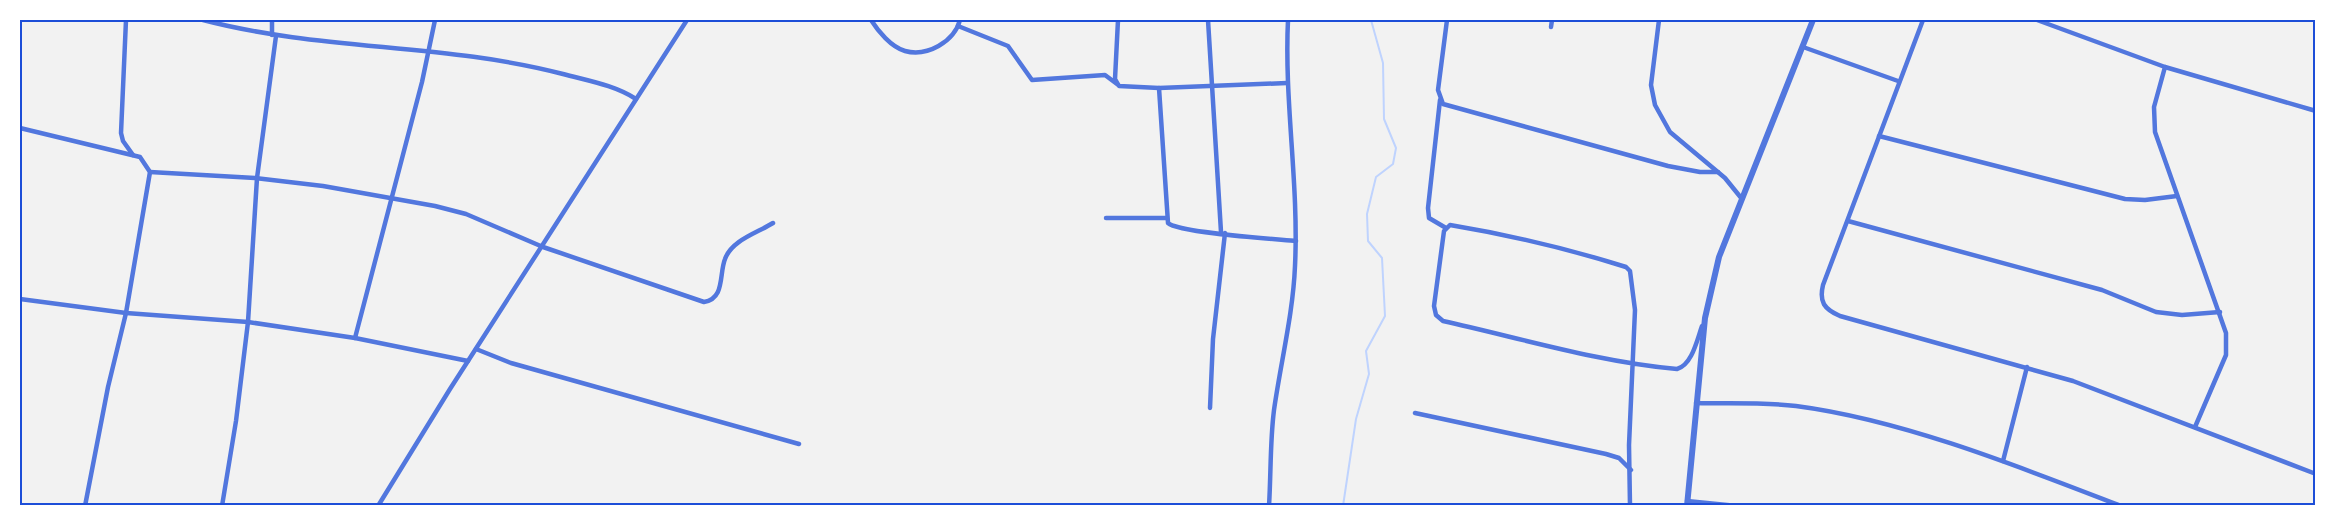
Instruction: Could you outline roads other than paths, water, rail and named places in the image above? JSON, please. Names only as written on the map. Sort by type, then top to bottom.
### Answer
[{"type":"street","points":[[126,20],[121,133],[123,141],[133,155]]},
{"type":"street","points":[[203,20],[274,35],[508,60],[612,87],[636,99]]},
{"type":"street","points":[[222,506],[237,421],[248,322],[256,178],[274,35],[272,20]]},
{"type":"street","points":[[355,338],[430,51],[435,20]]},
{"type":"street","points":[[378,506],[468,361],[687,20]]},
{"type":"street","points":[[871,20],[898,48],[918,53],[929,51],[942,44],[958,27],[960,20]]},
{"type":"street","points":[[1117,84],[1118,20]]},
{"type":"street","points":[[1208,20],[1223,233],[1213,339],[1210,408]]},
{"type":"street","points":[[1269,506],[1274,411],[1293,303],[1296,241],[1287,82],[1288,20]]},
{"type":"street","points":[[1446,228],[1429,218],[1428,207],[1440,100],[1438,90],[1447,20]]},
{"type":"street","points":[[1551,27],[1552,20]]},
{"type":"street","points":[[1659,20],[1651,85],[1655,105],[1670,132],[1718,172],[1742,199]]},
{"type":"street","points":[[1446,228],[1434,306],[1439,319],[1634,362],[1666,368],[1682,368],[1694,350],[1705,318],[1719,257],[1813,20]]},
{"type":"street","points":[[1923,20],[1898,81],[1820,298],[1822,304],[1831,312],[2073,381],[2316,474]]},
{"type":"street","points":[[2037,20],[2165,67],[2316,111]]},
{"type":"street","points":[[958,27],[1008,46],[1032,80],[1105,75],[1124,88],[1287,82]]},
{"type":"street","points":[[1803,47],[1898,81]]},
{"type":"street","points":[[2165,67],[2155,103],[2153,120],[2177,196],[2226,333],[2226,355],[2195,427]]},
{"type":"street","points":[[1159,88],[1166,218],[1171,226],[1296,241]]},
{"type":"street","points":[[1440,100],[1448,106],[1573,138],[1668,166],[1700,172],[1718,172]]},
{"type":"street","points":[[20,128],[140,157],[150,172],[126,313],[108,387],[86,506]]},
{"type":"street","points":[[1879,136],[2125,199],[2145,200],[2177,196]]},
{"type":"street","points":[[150,172],[256,178],[393,198],[466,214],[543,247],[704,302],[711,301],[718,293],[725,260],[731,250],[744,239],[773,223]]},
{"type":"street","points":[[1106,218],[1166,218]]},
{"type":"street","points":[[1848,221],[2102,291],[2156,312],[2182,315],[2220,312]]},
{"type":"street","points":[[1446,228],[1450,225],[1460,226],[1536,242],[1626,267],[1633,275],[1634,362],[1629,445],[1630,506]]},
{"type":"street","points":[[20,298],[126,313],[248,322],[355,338],[468,361]]},
{"type":"street","points":[[1705,318],[1687,503],[1737,506]]},
{"type":"street","points":[[476,349],[511,363],[799,444]]},
{"type":"street","points":[[2003,461],[2027,367]]},
{"type":"street","points":[[1695,403],[1794,406],[1833,413],[2003,461],[2121,506]]},
{"type":"street","points":[[1415,413],[1606,454],[1619,458],[1631,470]]},
{"type":"waterway","points":[[1343,506],[1356,419],[1369,374],[1366,351],[1385,316],[1382,258],[1368,241],[1367,214],[1376,177],[1393,164],[1396,148],[1384,119],[1383,63],[1371,20]]}]
